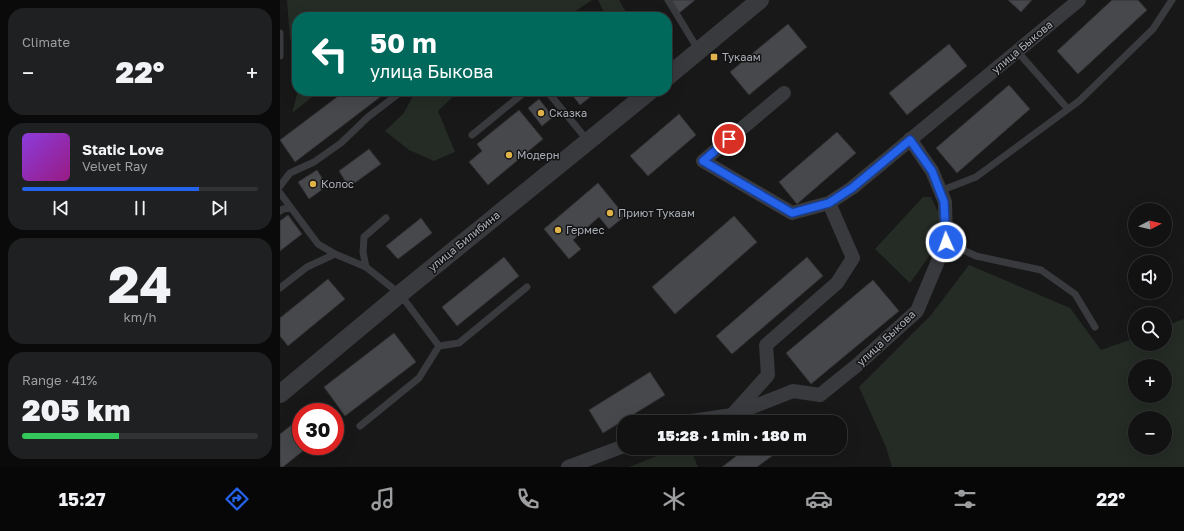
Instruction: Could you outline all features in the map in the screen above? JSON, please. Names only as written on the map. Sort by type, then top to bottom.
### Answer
[{"type":"street","points":[[672,74],[760,0]]},
{"type":"street","name":"улица Быкова","points":[[784,93],[703,161],[792,213],[829,203],[852,188],[1079,0]]},
{"type":"street","name":"улица Билибина","points":[[280,394],[400,294],[644,96]]},
{"type":"street","name":"улица Быкова","points":[[732,415],[792,391],[820,395],[917,312],[927,284],[946,242],[944,202],[932,171],[910,140]]},
{"type":"street","points":[[732,415],[768,375],[766,345],[837,283],[853,258],[829,203]]},
{"type":"street","points":[[568,467],[617,449]]},
{"type":"lane","points":[[668,0],[700,51]]},
{"type":"lane","points":[[940,191],[976,177],[1079,101],[1153,29],[1172,0]]},
{"type":"lane","points":[[280,33],[280,56]]},
{"type":"lane","points":[[1017,51],[1068,109]]},
{"type":"lane","points":[[280,186],[290,173],[314,162],[336,147],[368,117],[395,96]]},
{"type":"lane","points":[[472,135],[520,96]]},
{"type":"lane","points":[[551,96],[588,141]]},
{"type":"lane","points":[[280,193],[318,244],[335,254],[366,268],[400,294],[439,346]]},
{"type":"lane","points":[[280,211],[291,208]]},
{"type":"lane","points":[[366,268],[363,252],[364,237],[386,218]]},
{"type":"lane","points":[[946,242],[976,256],[1041,270],[1075,294],[1095,327]]},
{"type":"lane","points":[[280,288],[307,267],[335,254]]},
{"type":"lane","points":[[360,426],[418,378],[439,346],[459,343],[527,287]]},
{"type":"shaded area","points":[[287,0],[592,0],[574,12],[292,12],[292,41],[290,40]]},
{"type":"shaded area","points":[[598,0],[619,0],[626,12],[604,12]]},
{"type":"shaded area","points":[[297,96],[314,96],[292,113]]},
{"type":"shaded area","points":[[413,96],[454,96],[438,111],[455,152],[434,161],[409,150],[385,131],[403,114]]},
{"type":"shaded area","points":[[923,197],[931,197],[939,214],[933,251],[910,283],[875,249]]},
{"type":"shaded area","points":[[969,265],[1070,308],[1101,350],[1128,340],[1128,351],[1172,351],[1172,323],[1184,319],[1184,467],[892,467],[886,447],[859,387],[931,315]]},
{"type":"shaded area","points":[[659,455],[693,455],[698,467],[629,467]]},
{"type":"building","points":[[666,0],[695,0],[678,14]]},
{"type":"building","points":[[1008,0],[1032,0],[1021,12]]},
{"type":"building","points":[[1112,0],[1138,0],[1147,10],[1078,74],[1057,51]]},
{"type":"building","points":[[788,24],[807,47],[749,95],[730,72]]},
{"type":"building","points":[[949,44],[967,66],[907,115],[889,93]]},
{"type":"building","points":[[1009,85],[1030,109],[957,173],[936,148]]},
{"type":"building","points":[[338,96],[381,96],[295,162],[280,140]]},
{"type":"building","points":[[573,96],[592,96],[580,105]]},
{"type":"building","name":"Сказка","points":[[539,99],[553,117],[542,126],[528,108]]},
{"type":"building","points":[[519,110],[543,139],[488,185],[469,162],[482,151],[477,144]]},
{"type":"building","points":[[679,114],[696,135],[648,176],[630,156]]},
{"type":"building","points":[[837,132],[856,153],[797,204],[779,182]]},
{"type":"building","points":[[369,149],[381,164],[349,187],[339,171]]},
{"type":"building","name":"Колос","points":[[317,170],[327,186],[309,199],[298,182]]},
{"type":"building","points":[[598,183],[625,216],[609,229],[599,217],[573,240],[581,249],[569,259],[544,229]]},
{"type":"building","points":[[288,215],[302,234],[280,251],[280,221]]},
{"type":"building","points":[[734,216],[757,242],[675,314],[652,287]]},
{"type":"building","points":[[421,218],[432,233],[398,259],[386,246]]},
{"type":"building","points":[[504,257],[519,276],[457,326],[442,307]]},
{"type":"building","points":[[807,257],[823,276],[732,354],[716,336]]},
{"type":"building","points":[[328,279],[345,299],[288,346],[280,336],[280,318]]},
{"type":"building","points":[[873,280],[899,311],[811,384],[786,353]]},
{"type":"building","points":[[394,333],[416,362],[345,416],[344,403],[336,403],[324,387]]},
{"type":"building","points":[[650,372],[665,395],[632,415],[617,415],[617,424],[603,433],[589,410]]},
{"type":"building","points":[[292,425],[292,455],[298,455],[283,467],[280,467],[280,434]]},
{"type":"building","points":[[738,455],[774,455],[757,467],[722,467]]},
{"type":"place","name":"Тукаам","points":[[714,57]]},
{"type":"place","name":"Сказка","points":[[541,113]]},
{"type":"place","name":"Модерн","points":[[509,155]]},
{"type":"place","name":"Колос","points":[[313,184]]},
{"type":"place","name":"Приют Тукаам","points":[[610,213]]},
{"type":"place","name":"Гермес","points":[[558,230]]},
{"type":"route","points":[[729,139],[703,161],[792,213],[829,203],[852,188],[910,140],[932,171],[944,202],[946,242]]}]
